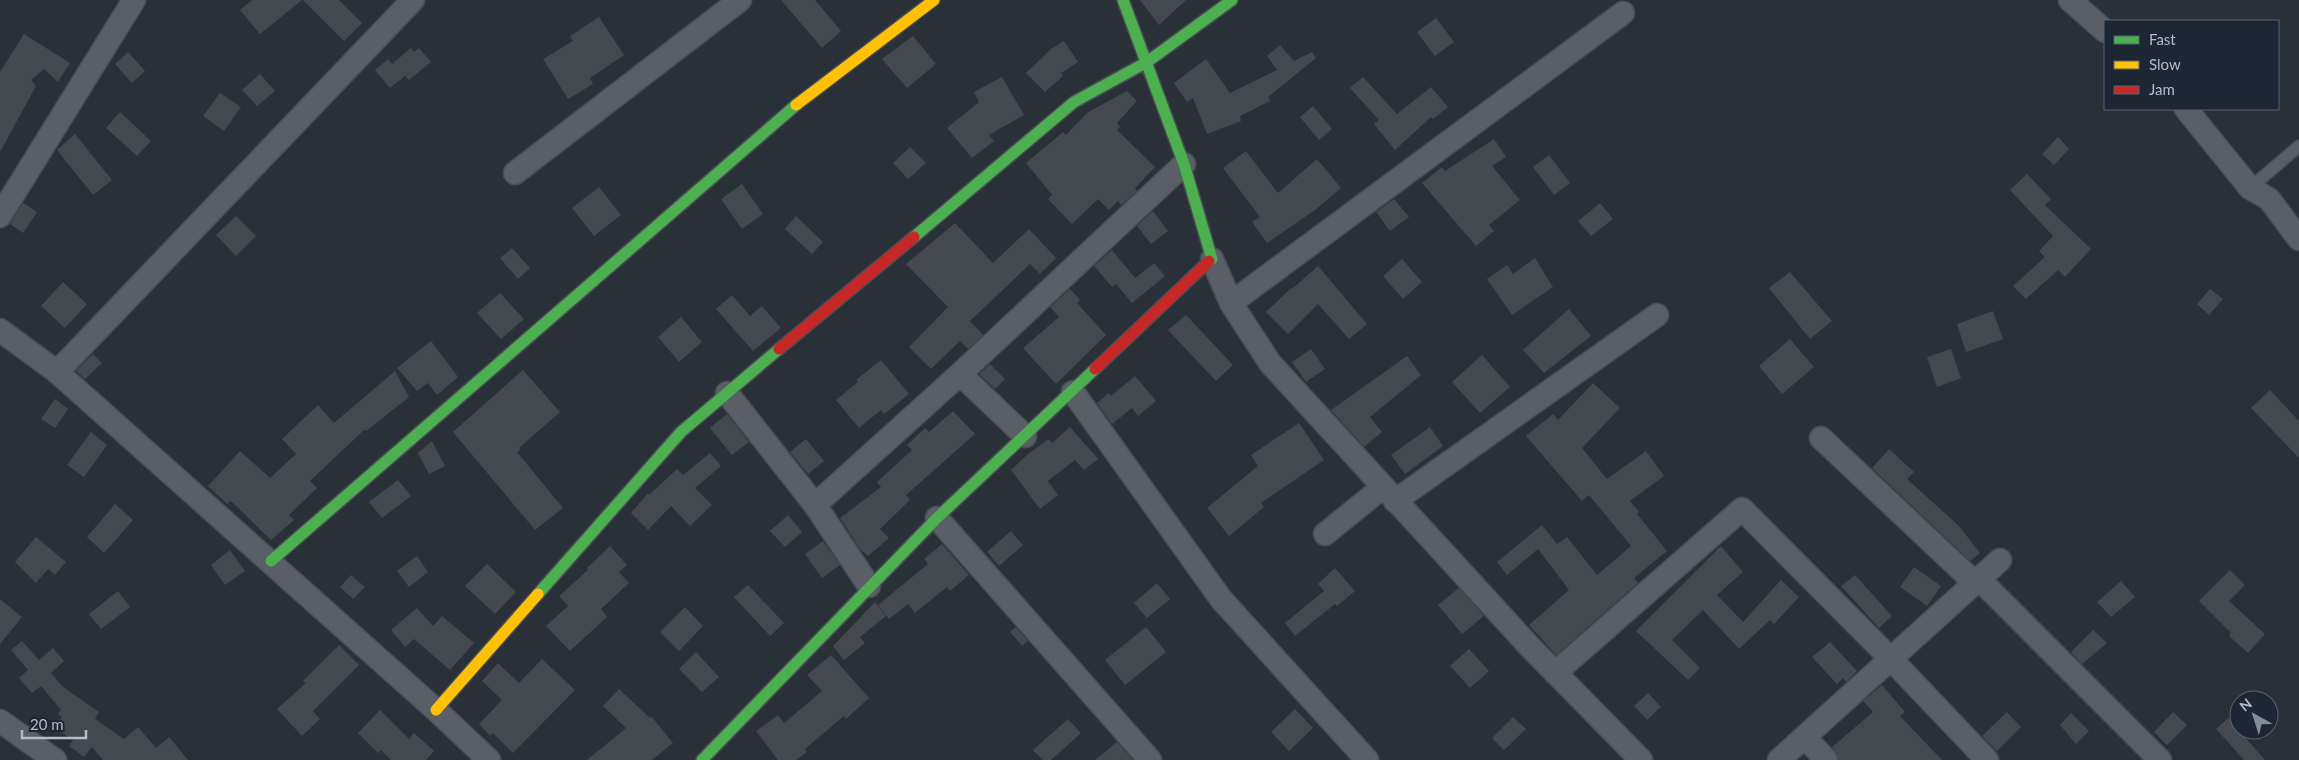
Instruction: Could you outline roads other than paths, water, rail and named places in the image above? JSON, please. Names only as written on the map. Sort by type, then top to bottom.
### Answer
[{"type":"street","points":[[0,216],[134,0]]},
{"type":"street","points":[[57,372],[413,0]]},
{"type":"street","points":[[515,173],[740,0]]},
{"type":"street","points":[[271,562],[776,120],[934,0]]},
{"type":"street","points":[[1123,0],[1184,164],[1212,259],[1231,303],[1270,363],[1555,672],[1641,760]]},
{"type":"street","points":[[436,710],[681,432],[1074,102],[1147,62],[1232,0]]},
{"type":"street","points":[[2070,0],[2104,30]]},
{"type":"street","points":[[1231,303],[1623,13]]},
{"type":"street","points":[[2187,110],[2250,188],[2269,199],[2299,239]]},
{"type":"street","points":[[815,505],[960,374],[1184,164]]},
{"type":"street","points":[[702,760],[868,586],[937,518],[1212,259]]},
{"type":"street","points":[[1325,534],[1389,494],[1657,315]]},
{"type":"street","points":[[0,330],[57,372],[436,710],[489,760]]},
{"type":"street","points":[[960,374],[1025,436]]},
{"type":"street","points":[[1072,392],[1221,599],[1367,760]]},
{"type":"street","points":[[727,393],[815,505],[868,586]]},
{"type":"street","points":[[1821,438],[1977,581],[2160,760]]},
{"type":"street","points":[[1555,672],[1742,509],[1891,659],[1987,760]]},
{"type":"street","points":[[937,518],[1150,760]]},
{"type":"street","points":[[1779,760],[2000,560]]},
{"type":"street","points":[[0,721],[56,760]]},
{"type":"street","points":[[1805,737],[1826,760]]},
{"type":"lane","points":[[2250,188],[2299,146]]}]
